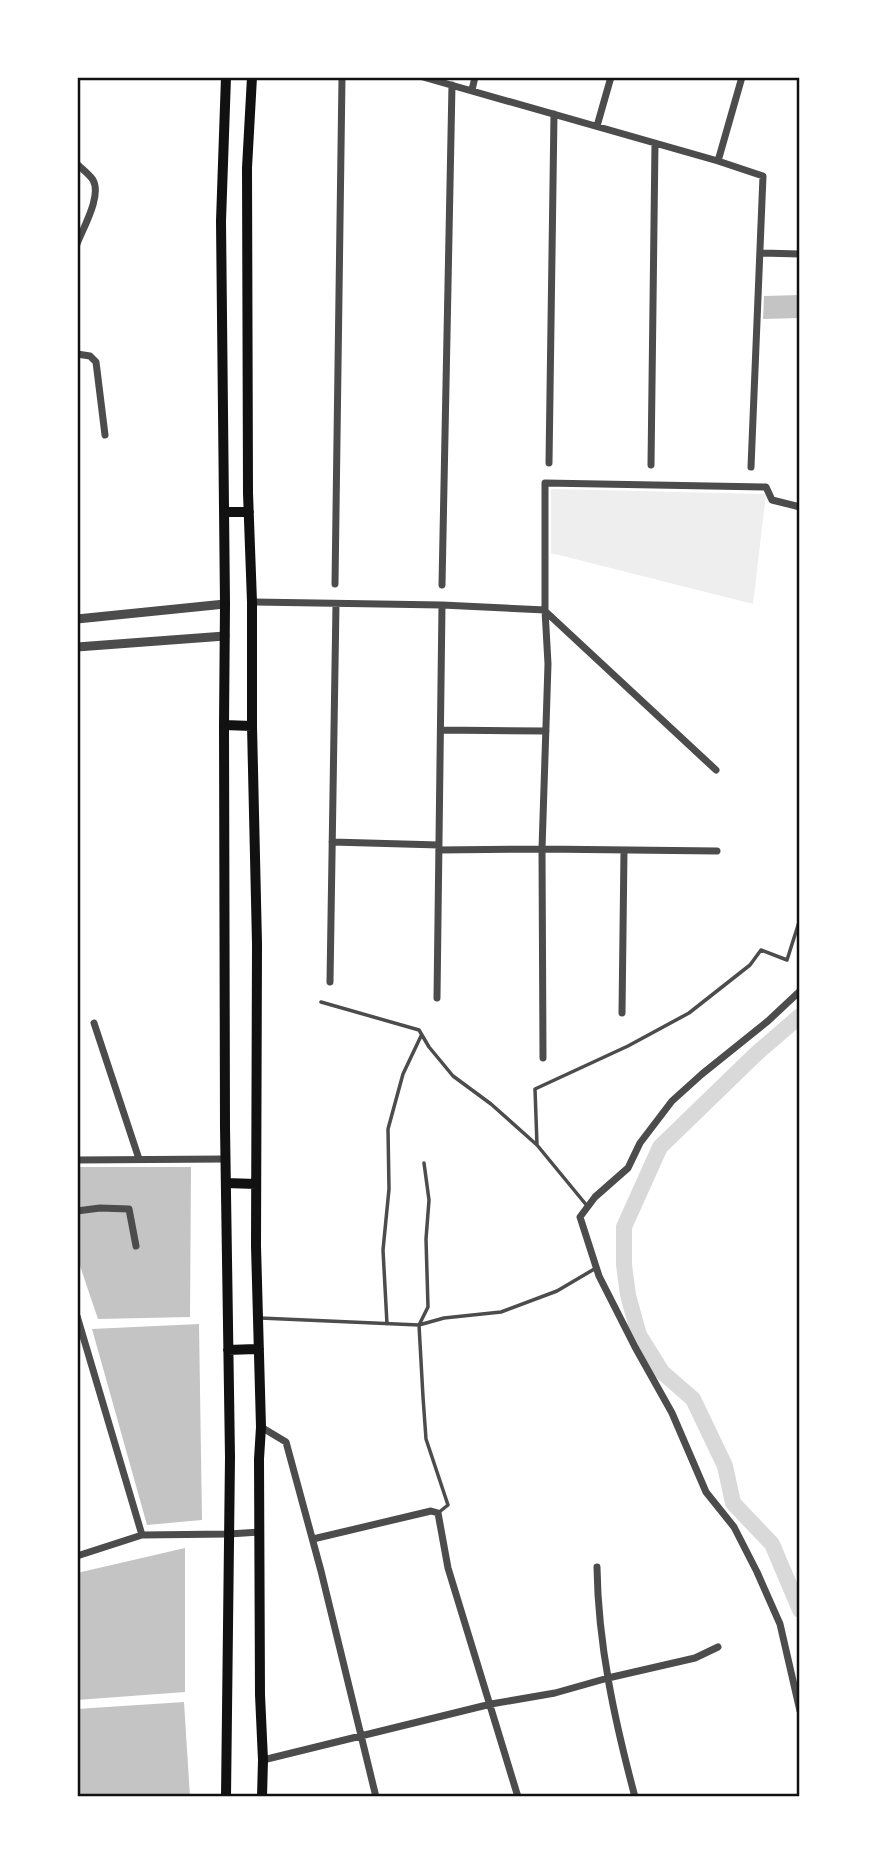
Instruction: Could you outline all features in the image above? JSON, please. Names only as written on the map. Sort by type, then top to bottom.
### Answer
[{"type":"main road","points":[[226,77],[221,221],[229,1534],[226,1797]]},
{"type":"main road","points":[[252,77],[247,168],[249,512],[257,944],[256,1184],[261,1427],[259,1532],[262,1797]]},
{"type":"main road","points":[[224,512],[249,512]]},
{"type":"main road","points":[[224,724],[252,726]]},
{"type":"main road","points":[[226,1182],[256,1184]]},
{"type":"main road","points":[[228,1350],[259,1349]]},
{"type":"street","points":[[335,584],[342,77]]},
{"type":"street","points":[[423,77],[763,176],[751,467]]},
{"type":"street","points":[[472,90],[475,77]]},
{"type":"street","points":[[597,126],[611,77]]},
{"type":"street","points":[[718,161],[742,77]]},
{"type":"street","points":[[442,585],[452,85]]},
{"type":"street","points":[[550,464],[554,114]]},
{"type":"street","points":[[651,465],[654,143]]},
{"type":"street","points":[[77,164],[90,176],[96,189],[96,197],[77,244]]},
{"type":"street","points":[[760,253],[800,254]]},
{"type":"street","points":[[77,354],[90,356],[96,362],[105,435]]},
{"type":"street","points":[[543,1058],[542,849],[548,664],[545,484],[766,487],[772,500],[800,507]]},
{"type":"street","points":[[252,602],[442,605],[545,610],[716,770]]},
{"type":"street","points":[[77,619],[225,604]]},
{"type":"street","points":[[330,982],[336,604]]},
{"type":"street","points":[[437,998],[442,605]]},
{"type":"street","points":[[77,647],[225,636]]},
{"type":"street","points":[[441,730],[546,731]]},
{"type":"street","points":[[332,842],[439,848],[717,851]]},
{"type":"street","points":[[622,1013],[624,850]]},
{"type":"street","points":[[800,991],[672,1101],[640,1143],[628,1168],[595,1197],[580,1217],[598,1276],[672,1413],[706,1492],[734,1527],[757,1572],[780,1624],[800,1711]]},
{"type":"street","points":[[94,1023],[139,1159]]},
{"type":"street","points":[[77,1160],[226,1158]]},
{"type":"street","points":[[77,1211],[100,1208],[129,1209],[136,1246]]},
{"type":"street","points":[[77,1317],[142,1535]]},
{"type":"street","points":[[261,1427],[286,1442],[313,1539],[376,1797]]},
{"type":"street","points":[[313,1539],[430,1511],[438,1513],[448,1568],[518,1797]]},
{"type":"street","points":[[77,1556],[142,1535],[259,1532]]},
{"type":"street","points":[[597,1567],[600,1629],[608,1678],[635,1797]]},
{"type":"street","points":[[263,1760],[491,1704],[555,1693],[695,1657],[718,1647]]},
{"type":"lane","points":[[537,1145],[535,1088],[628,1046],[689,1013],[750,965],[761,950],[787,960],[800,919]]},
{"type":"lane","points":[[321,1002],[419,1030],[453,1076],[491,1104],[537,1145],[588,1207]]},
{"type":"lane","points":[[387,1324],[383,1250],[389,1189],[388,1129],[403,1074],[422,1035]]},
{"type":"lane","points":[[424,1163],[429,1200],[426,1239],[428,1307],[419,1325],[426,1439],[448,1505],[438,1513]]},
{"type":"lane","points":[[259,1318],[419,1325],[444,1318],[501,1312],[557,1291],[596,1268]]},
{"type":"shaded area","points":[[551,489],[766,494],[753,604],[551,553]]},
{"type":"building","points":[[800,295],[800,318],[763,319],[764,296]]},
{"type":"building","points":[[77,1167],[191,1167],[190,1317],[98,1319],[77,1257]]},
{"type":"building","points":[[199,1324],[202,1520],[147,1525],[92,1329]]},
{"type":"building","points":[[185,1548],[185,1692],[77,1700],[77,1573]]},
{"type":"building","points":[[184,1702],[190,1797],[81,1797],[77,1784],[77,1709]]},
{"type":"waterway","points":[[800,1016],[757,1053],[660,1147],[624,1227],[624,1265],[628,1295],[639,1335],[662,1372],[693,1399],[725,1466],[733,1503],[772,1544],[800,1610]]}]
